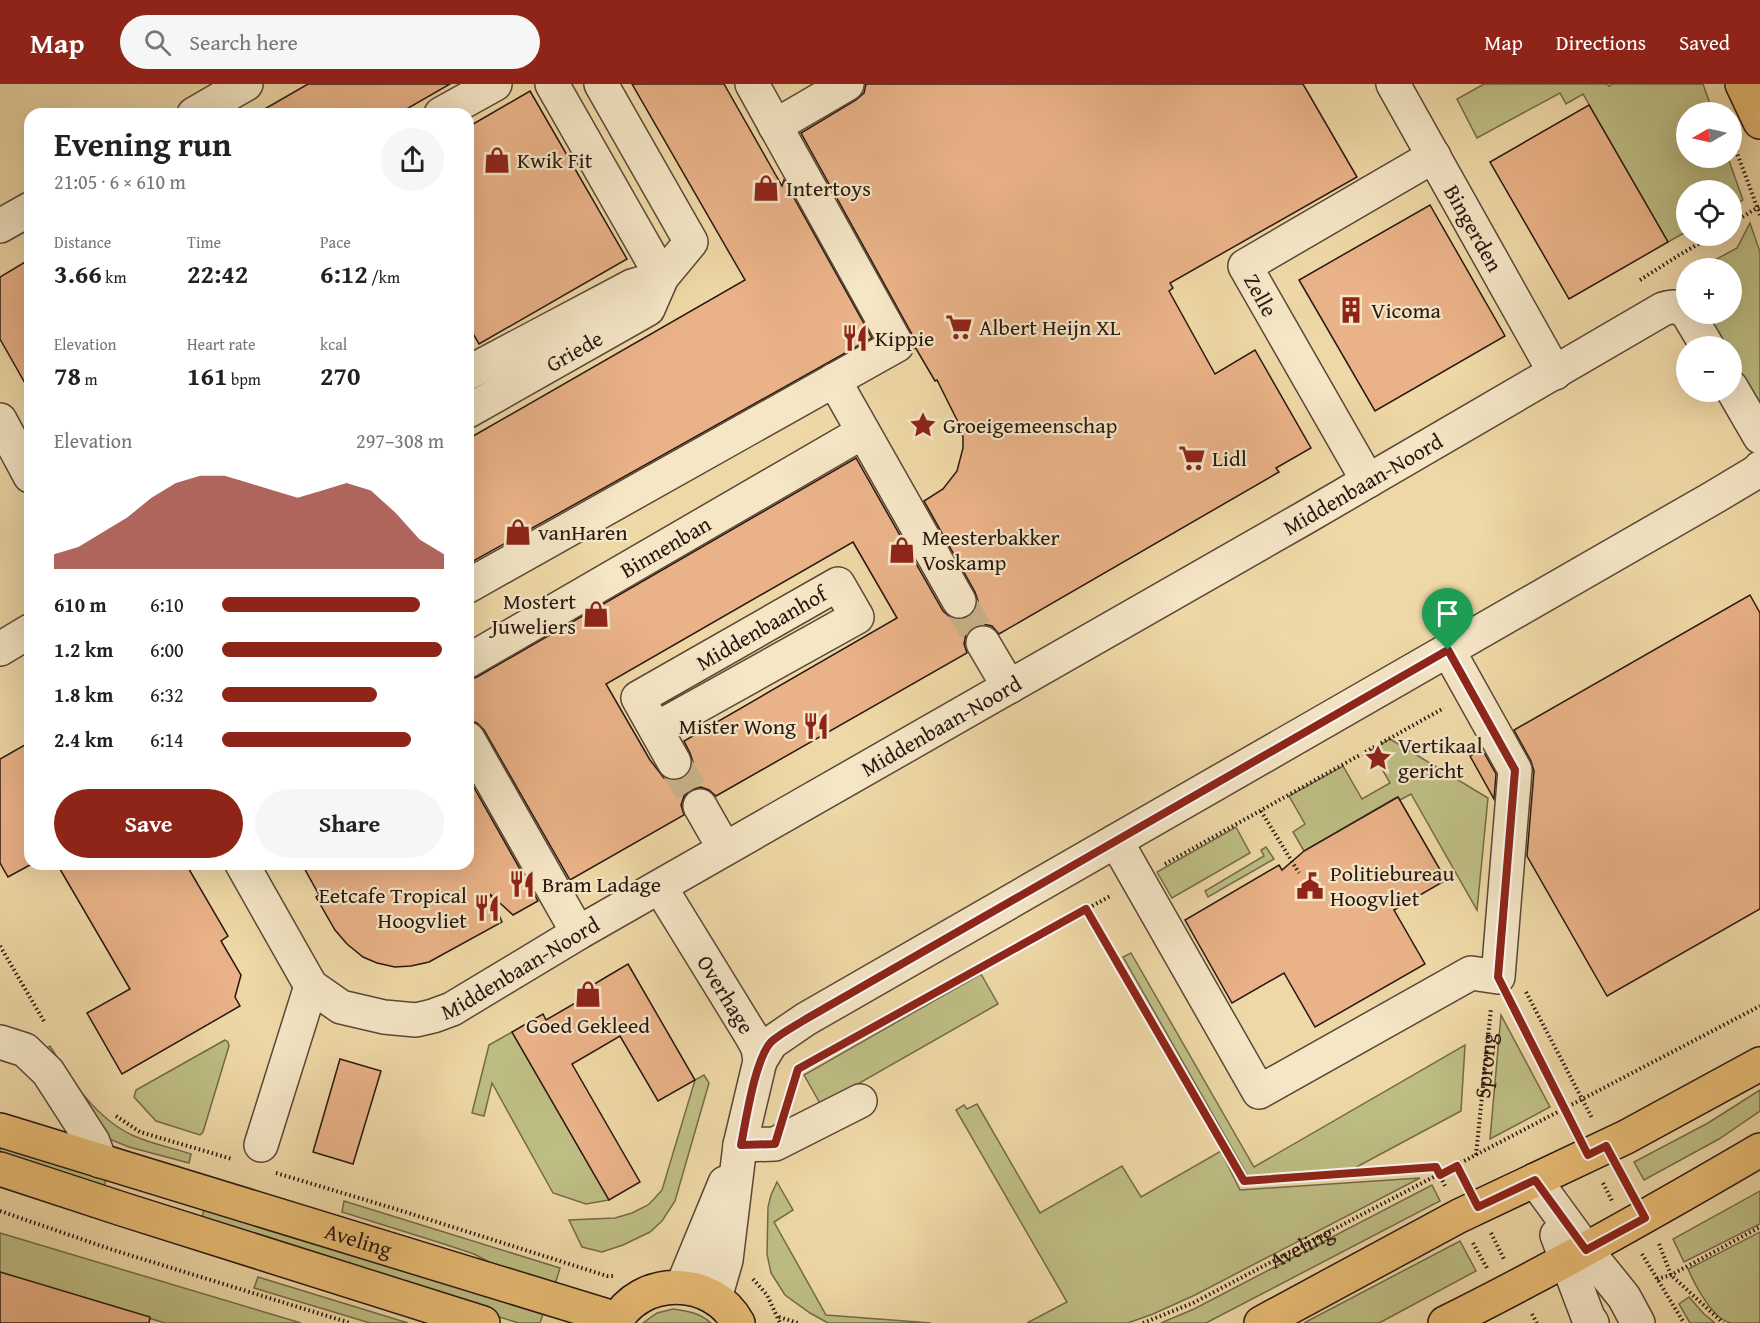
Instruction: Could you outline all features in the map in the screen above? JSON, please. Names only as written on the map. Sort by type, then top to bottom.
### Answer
[{"type":"main road","points":[[1742,84],[1760,122]]},
{"type":"main road","points":[[1261,1323],[1469,1211],[1597,1151],[1760,1064]]},
{"type":"main road","name":"Aveling","points":[[0,1130],[616,1321]]},
{"type":"main road","points":[[1445,1323],[1636,1223],[1760,1150]]},
{"type":"main road","name":"Aveling","points":[[0,1169],[467,1320]]},
{"type":"main road","points":[[616,1321],[630,1305],[645,1294],[663,1288],[682,1287],[696,1289],[715,1298],[730,1311],[738,1323]]},
{"type":"street","points":[[204,108],[246,84]]},
{"type":"street","points":[[452,108],[495,84]]},
{"type":"street","points":[[552,84],[662,277]]},
{"type":"street","name":"Griede","points":[[474,408],[648,309],[662,277],[691,242],[601,84]]},
{"type":"street","points":[[474,583],[897,345],[752,84]]},
{"type":"street","points":[[775,126],[847,84]]},
{"type":"street","name":"Bingerden","points":[[1393,84],[1555,373]]},
{"type":"street","name":"Zelle","points":[[1368,481],[1245,266],[1434,156]]},
{"type":"street","points":[[0,226],[24,212]]},
{"type":"street","name":"Griede","points":[[474,370],[632,286],[662,277]]},
{"type":"street","name":"Middenbaan-Noord","points":[[245,870],[311,986],[340,1007],[384,1017],[416,1020],[452,1009],[724,848],[1368,481],[1663,309],[1676,307]]},
{"type":"street","points":[[834,380],[959,601]]},
{"type":"street","points":[[1740,402],[1760,437]]},
{"type":"street","points":[[0,420],[24,465]]},
{"type":"street","name":"Binnenban","points":[[474,658],[863,432]]},
{"type":"street","points":[[760,1062],[771,1043],[806,1019],[1711,499],[1760,468]]},
{"type":"street","name":"Middenbaanhof","points":[[656,729],[857,617],[838,584],[638,698],[674,762]]},
{"type":"street","points":[[0,649],[24,635]]},
{"type":"street","points":[[983,643],[1009,687]]},
{"type":"street","points":[[1116,841],[1259,1092],[1471,973],[1511,982],[1515,770],[1448,650]]},
{"type":"street","points":[[474,750],[578,933]]},
{"type":"street","points":[[700,806],[724,848]]},
{"type":"street","name":"Overhage","points":[[660,887],[751,1035],[758,1048],[760,1062],[741,1145],[726,1260],[715,1298]]},
{"type":"street","points":[[261,1145],[311,986]]},
{"type":"street","points":[[2,1035],[25,1050],[48,1072],[93,1142],[100,1161]]},
{"type":"street","points":[[741,1145],[775,1144],[860,1101]]},
{"type":"street","name":"Overhage","points":[[682,1287],[741,1145]]},
{"type":"street","points":[[1535,1180],[1576,1255],[1631,1310]]},
{"type":"street","points":[[1576,1255],[1588,1317],[1592,1323]]},
{"type":"path","points":[[1742,163],[1760,214]]},
{"type":"path","points":[[1742,217],[1759,207]]},
{"type":"path","points":[[1640,280],[1696,246]]},
{"type":"path","points":[[775,1144],[798,1069],[1471,692]]},
{"type":"path","points":[[1261,811],[1299,873]]},
{"type":"path","points":[[1086,909],[1244,1181],[1436,1167],[1469,1211],[1509,1290]]},
{"type":"path","points":[[1511,982],[1582,1100],[1597,1151],[1636,1223],[1661,1248],[1671,1275],[1723,1323]]},
{"type":"path","name":"Sprong","points":[[1511,982],[1564,1109]]},
{"type":"path","name":"Sprong","points":[[1476,1156],[1489,1016],[1511,982]]},
{"type":"path","name":"Aveling","points":[[1143,1323],[1193,1303],[1760,1006]]},
{"type":"path","points":[[1564,1109],[1597,1151],[1636,1223],[1657,1279],[1684,1323]]},
{"type":"path","points":[[1457,1166],[1469,1211],[1509,1290],[1537,1323]]},
{"type":"path","points":[[0,1211],[110,1249],[340,1322],[350,1323]]},
{"type":"path","points":[[1631,1310],[1657,1279],[1671,1275],[1760,1227]]},
{"type":"path","points":[[780,1323],[778,1317],[798,1323]]},
{"type":"green space","points":[[1484,84],[1607,84],[1609,86],[1613,84],[1703,84],[1709,102],[1676,102],[1676,168],[1732,168],[1736,180],[1676,180],[1676,238],[1668,242],[1583,94],[1566,104],[1560,93],[1477,138],[1457,99]]},
{"type":"green space","points":[[1750,223],[1760,252],[1760,406],[1742,376],[1742,336],[1719,336],[1711,324],[1742,324],[1742,258],[1718,258],[1738,246],[1742,246],[1742,238]]},
{"type":"green space","points":[[1390,739],[1488,798],[1477,910],[1411,794],[1400,800],[1397,797],[1304,851],[1293,832],[1305,824],[1289,796],[1343,766],[1362,799],[1390,783],[1371,750]]},
{"type":"green space","points":[[1236,827],[1250,853],[1172,898],[1157,872]]},
{"type":"green space","points":[[1266,847],[1274,859],[1208,897],[1205,891],[1264,856],[1261,850]]},
{"type":"green space","points":[[1131,953],[1254,1167],[1465,1045],[1461,1111],[1351,1170],[1249,1178],[1123,957]]},
{"type":"green space","points":[[981,974],[998,1004],[821,1105],[804,1075]]},
{"type":"green space","points":[[1501,1015],[1550,1107],[1490,1139]]},
{"type":"green space","points":[[512,1032],[609,1200],[586,1204],[553,1193],[492,1083],[484,1116],[472,1113],[489,1045]]},
{"type":"green space","points":[[225,1040],[229,1046],[203,1132],[200,1135],[156,1121],[134,1097],[136,1090]]},
{"type":"green space","points":[[50,1046],[76,1085],[108,1120],[134,1136],[191,1154],[189,1163],[129,1147],[109,1139],[47,1048]]},
{"type":"green space","points":[[704,1075],[709,1083],[675,1201],[662,1221],[650,1232],[602,1252],[582,1247],[569,1220],[615,1218],[632,1213],[648,1205],[662,1190],[695,1080]]},
{"type":"green space","points":[[1760,1090],[1760,1111],[1719,1139],[1644,1180],[1634,1162],[1708,1123]]},
{"type":"green space","points":[[977,1104],[1040,1213],[1122,1166],[1141,1197],[1221,1151],[1240,1190],[1420,1178],[1195,1295],[1153,1314],[1128,1323],[1027,1323],[1067,1302],[956,1110],[964,1105],[967,1109]]},
{"type":"green space","points":[[0,1138],[108,1173],[101,1195],[0,1162]]},
{"type":"green space","points":[[777,1182],[793,1210],[774,1222],[826,1315],[931,1323],[828,1323],[785,1295],[771,1273],[767,1254],[768,1207]]},
{"type":"green space","points":[[1432,1185],[1440,1201],[1206,1323],[1161,1323],[1194,1309]]},
{"type":"green space","points":[[1760,1191],[1760,1224],[1684,1262],[1673,1239]]},
{"type":"green space","points":[[344,1201],[560,1268],[554,1288],[520,1278],[474,1254],[342,1212]]},
{"type":"green space","points":[[206,1204],[545,1308],[540,1323],[519,1323],[199,1226]]},
{"type":"green space","points":[[1760,1232],[1760,1323],[1731,1323],[1711,1309],[1688,1269]]},
{"type":"green space","points":[[0,1233],[301,1323],[165,1323],[0,1273]]},
{"type":"green space","points":[[1460,1241],[1476,1271],[1381,1322],[1304,1323]]},
{"type":"green space","points":[[258,1277],[408,1323],[370,1323],[254,1288]]},
{"type":"green space","points":[[1689,1297],[1715,1323],[1690,1323],[1679,1304]]},
{"type":"green space","points":[[673,1309],[694,1313],[711,1323],[643,1323],[657,1313]]},
{"type":"building","points":[[308,84],[450,84],[408,108],[266,108]]},
{"type":"building","points":[[632,84],[724,84],[782,186],[784,180],[872,338],[474,561],[474,436],[745,280]]},
{"type":"building","points":[[866,84],[1303,84],[1357,177],[1170,283],[1173,288],[1169,291],[1215,374],[1255,350],[1311,448],[1276,468],[1279,472],[999,634],[992,626],[983,624],[974,627],[966,634],[964,644],[967,653],[716,796],[701,787],[690,790],[684,796],[681,805],[684,815],[570,880],[484,730],[474,722],[474,678],[856,458],[943,611],[959,620],[969,617],[975,610],[978,601],[975,592],[924,501],[943,489],[957,471],[963,448],[960,426],[937,380],[935,381],[915,347],[913,336],[801,133],[864,93]],"holes":[[[853,542],[897,618],[684,741],[693,762],[690,771],[683,779],[673,781],[664,778],[650,760],[606,684]]]},
{"type":"building","points":[[530,91],[627,259],[479,344],[474,335],[474,124]]},
{"type":"building","points":[[1589,105],[1668,242],[1569,299],[1490,162]]},
{"type":"building","name":"Vicoma","points":[[1430,205],[1505,336],[1375,411],[1299,280]]},
{"type":"building","points":[[24,263],[24,381],[0,339],[0,277]]},
{"type":"building","points":[[1750,595],[1760,613],[1760,909],[1607,996],[1527,856],[1534,771],[1514,730]]},
{"type":"building","points":[[24,745],[24,868],[8,877],[0,863],[0,759]]},
{"type":"building","points":[[1482,749],[1496,774],[1494,799],[1470,756]]},
{"type":"building","points":[[474,788],[538,901],[513,915],[490,894],[502,922],[429,962],[395,967],[363,957],[347,944],[335,930],[316,897],[319,895],[305,870],[474,870]]},
{"type":"building","points":[[1398,797],[1446,880],[1394,910],[1425,964],[1315,1027],[1284,973],[1232,1003],[1185,920],[1279,865],[1282,870],[1304,851]]},
{"type":"building","points":[[61,870],[190,870],[228,936],[221,941],[241,975],[235,997],[240,1006],[122,1074],[87,1013],[130,989]]},
{"type":"building","points":[[628,964],[695,1080],[658,1101],[620,1036],[572,1064],[640,1182],[609,1200],[512,1032],[543,1014],[546,1020],[596,991],[591,986]]},
{"type":"building","points":[[340,1059],[381,1071],[353,1164],[313,1152]]},
{"type":"building","points":[[0,1272],[150,1317],[149,1323],[0,1323]]},
{"type":"tunnel","points":[[959,601],[983,643]]},
{"type":"tunnel","points":[[674,762],[700,806]]},
{"type":"place","name":"Kwik Fit","points":[[497,160]]},
{"type":"place","name":"Intertoys","points":[[766,188]]},
{"type":"place","name":"Vicoma","points":[[1351,310]]},
{"type":"place","name":"Albert Heijn XL","points":[[959,327]]},
{"type":"place","name":"Kippie","points":[[855,338]]},
{"type":"place","name":"Groeigemeenschap","points":[[923,425]]},
{"type":"place","name":"Lidl","points":[[1192,458]]},
{"type":"place","name":"vanHaren","points":[[518,532]]},
{"type":"place","name":"Meesterbakker Voskamp","points":[[902,550]]},
{"type":"place","name":"Mostert Juweliers","points":[[596,614]]},
{"type":"place","name":"Mister Wong","points":[[816,726]]},
{"type":"place","name":"Vertikaal gericht","points":[[1378,758]]},
{"type":"place","name":"Bram Ladage","points":[[522,884]]},
{"type":"place","name":"Politiebureau Hoogvliet","points":[[1310,886]]},
{"type":"place","name":"Eetcafe Tropical Hoogvliet","points":[[487,908]]},
{"type":"place","name":"Goed Gekleed","points":[[588,994]]},
{"type":"route","points":[[1448,650],[1515,770],[1498,977],[1588,1155],[1606,1146],[1645,1218],[1586,1250],[1535,1180],[1478,1207],[1457,1166],[1440,1175],[1436,1167],[1244,1181],[1086,909],[798,1069],[775,1144],[741,1145],[760,1062],[771,1043],[780,1036],[1448,650]]}]
